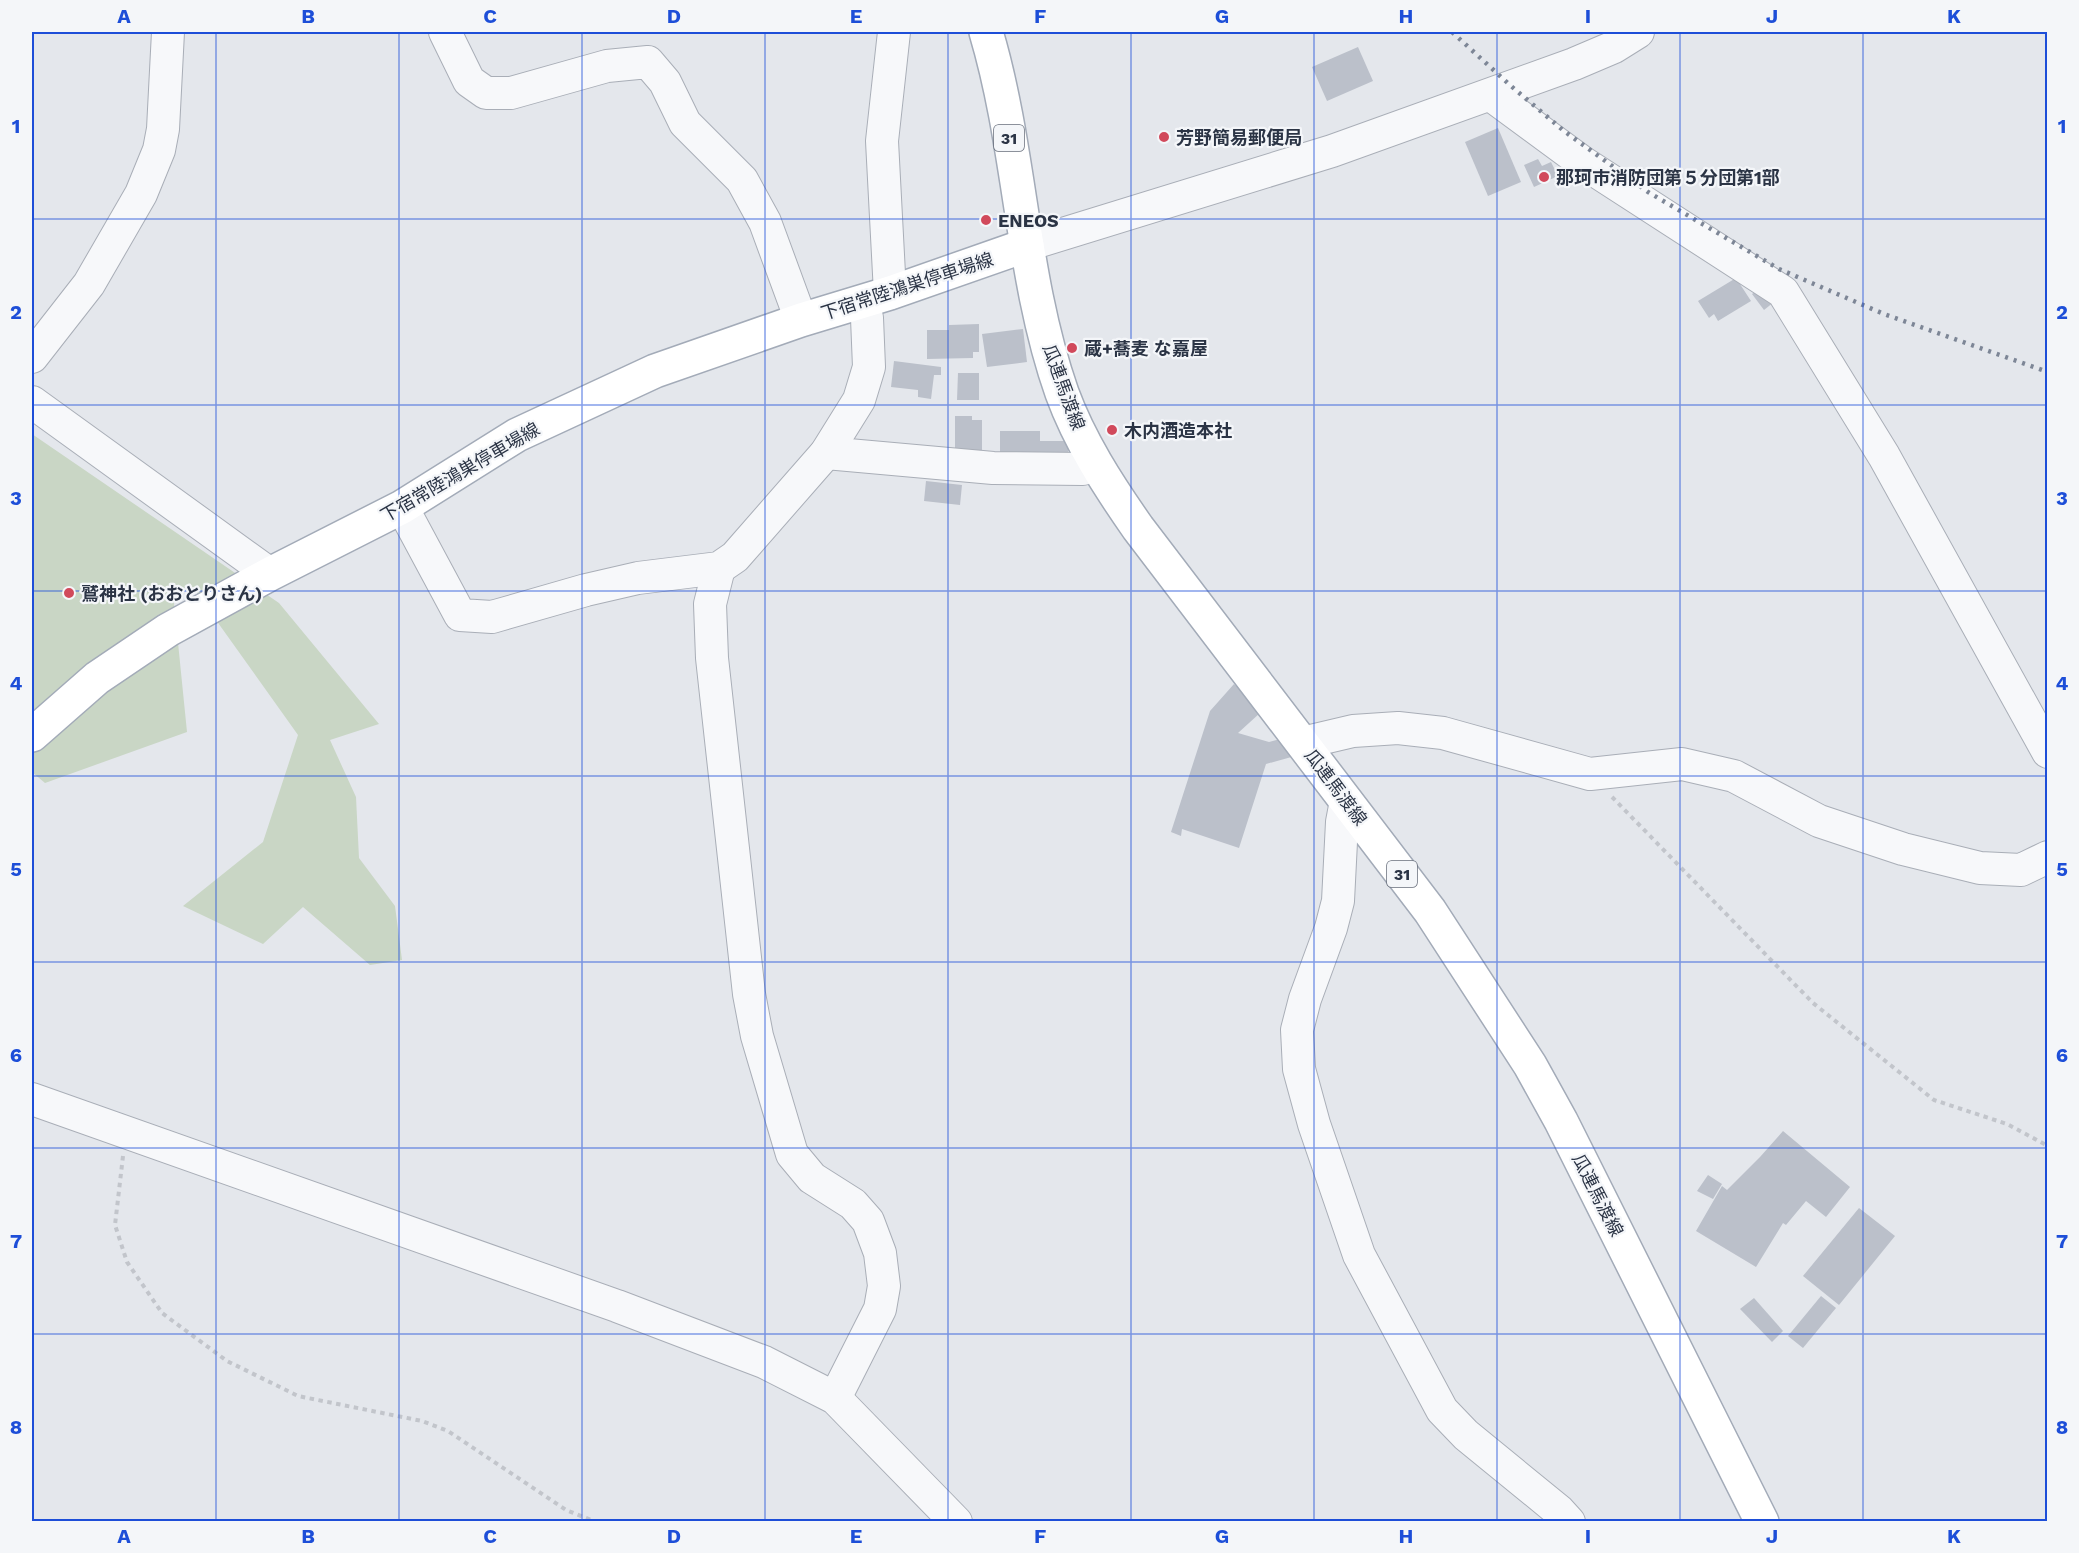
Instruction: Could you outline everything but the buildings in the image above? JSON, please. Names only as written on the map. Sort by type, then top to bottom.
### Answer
[{"type":"main road","name":"瓜連馬渡線","points":[[986,32],[1007,123],[1027,245],[1050,356],[1063,394],[1096,464],[1138,528],[1430,911],[1530,1065],[1561,1121],[1762,1521]]},
{"type":"main road","name":"下宿常陸鴻巣停車場線","points":[[32,735],[97,678],[159,636],[270,574],[402,507],[517,435],[655,370],[1027,245]]},
{"type":"street","points":[[32,357],[89,284],[141,194],[155,161],[163,129],[168,32]]},
{"type":"street","points":[[445,32],[469,81],[486,93],[511,93],[607,66],[648,62],[665,82],[686,123],[742,180],[765,222],[801,320]]},
{"type":"street","points":[[402,507],[460,615],[492,616],[638,578],[718,568],[735,557],[826,453],[859,400],[870,368],[867,318],[877,297],[882,141],[894,32]]},
{"type":"street","points":[[1027,245],[1332,151],[1584,60],[1614,47],[1638,32]]},
{"type":"street","points":[[1491,95],[1582,162],[1783,292],[1884,456],[2048,752]]},
{"type":"street","points":[[32,402],[270,574]]},
{"type":"street","points":[[826,453],[993,468],[1083,470],[1096,464]]},
{"type":"street","points":[[718,568],[710,604],[712,658],[749,994],[757,1036],[792,1154],[812,1178],[853,1204],[868,1221],[880,1253],[884,1286],[880,1309],[835,1398]]},
{"type":"street","points":[[1302,743],[1353,731],[1398,728],[1443,733],[1590,774],[1682,764],[1734,776],[1819,821],[1903,849],[1980,868],[2021,870],[2048,857]]},
{"type":"street","points":[[1346,801],[1342,822],[1338,901],[1297,1030],[1299,1069],[1314,1124],[1359,1255],[1442,1410],[1466,1435],[1569,1521]]},
{"type":"street","points":[[32,1099],[617,1306],[764,1362],[835,1398],[956,1521]]},
{"type":"path","points":[[1590,774],[1813,1003],[1934,1100],[2007,1124],[2048,1146]]},
{"type":"path","points":[[125,1131],[116,1225],[127,1263],[162,1313],[227,1361],[298,1396],[422,1420],[448,1431],[566,1510],[596,1521]]},
{"type":"green space","points":[[32,434],[279,603],[379,724],[330,740],[356,797],[359,858],[395,906],[402,960],[370,965],[303,907],[263,944],[183,906],[263,842],[298,735],[191,585],[173,593],[187,732],[45,783],[32,772]]},
{"type":"railway","points":[[1452,32],[1564,131],[1648,192],[1779,269],[1884,314],[2048,372]]},
{"type":"place","name":"芳野簡易郵便局","points":[[1164,137]]},
{"type":"place","name":"那珂市消防団第５分団第1部","points":[[1544,177]]},
{"type":"place","name":"ENEOS","points":[[986,220]]},
{"type":"place","name":"蔵+蕎麦 な嘉屋","points":[[1072,348]]},
{"type":"place","name":"木内酒造本社","points":[[1112,430]]},
{"type":"place","name":"鷲神社 (おおとりさん)","points":[[69,593]]}]
